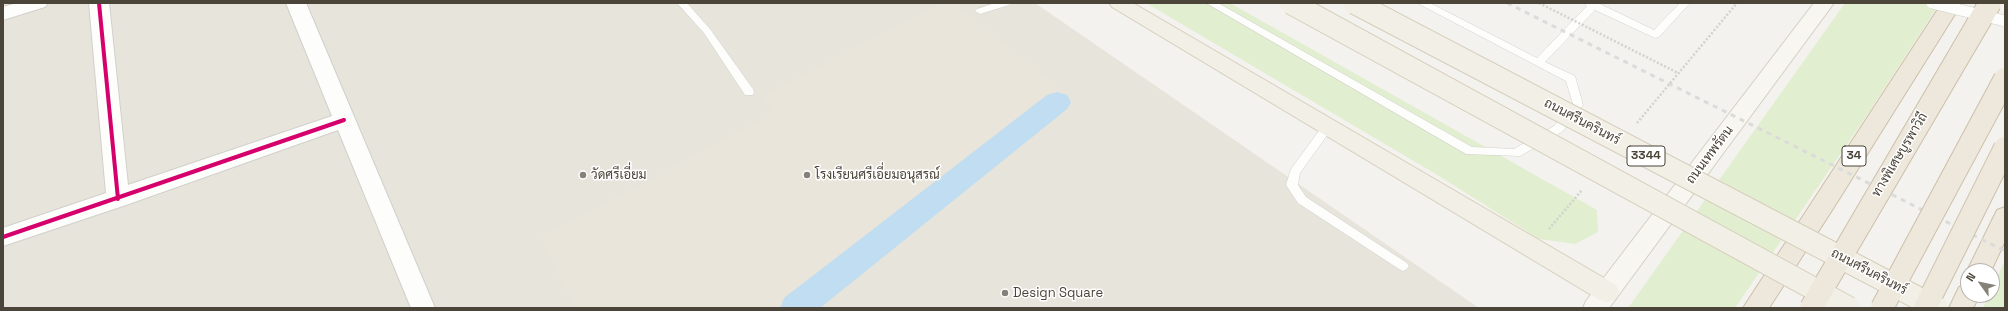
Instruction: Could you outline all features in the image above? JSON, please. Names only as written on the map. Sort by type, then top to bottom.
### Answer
[{"type":"highway","name":"34","points":[[1755,308],[1828,198],[1952,3]]},
{"type":"highway","name":"ทางพิเศษบูรพาวิถี","points":[[1811,308],[1990,3]]},
{"type":"highway","points":[[1882,308],[2005,78]]},
{"type":"highway","points":[[1925,308],[2005,148]]},
{"type":"highway","points":[[1983,263],[2005,216]]},
{"type":"main road","points":[[1119,3],[1328,128],[1601,300]]},
{"type":"main road","name":"3344","points":[[1291,3],[1850,308]]},
{"type":"main road","name":"ถนนศรีนครินทร์","points":[[1355,3],[1937,308]]},
{"type":"main road","name":"ถนนเทพรัตน","points":[[1601,300],[1824,3]]},
{"type":"street","points":[[3,14],[38,3]]},
{"type":"street","points":[[99,3],[118,199]]},
{"type":"street","points":[[296,3],[423,308]]},
{"type":"street","points":[[3,237],[118,199],[344,120]]},
{"type":"lane","points":[[682,3],[707,31],[749,92]]},
{"type":"lane","points":[[980,11],[1006,3]]},
{"type":"lane","points":[[1211,3],[1470,151],[1516,153],[1558,129],[1578,105],[1571,79],[1422,3]]},
{"type":"lane","points":[[1539,62],[1591,4],[1655,35],[1685,3]]},
{"type":"lane","points":[[1932,3],[2005,20]]},
{"type":"lane","points":[[1328,128],[1295,172],[1292,185],[1302,200],[1403,266]]},
{"type":"path","points":[[1539,3],[1678,73]]},
{"type":"path","points":[[1633,128],[1737,3]]},
{"type":"shaded area","points":[[3,3],[1035,3],[1479,308],[3,308]]},
{"type":"shaded area","name":"โรงเรียนศรีเอี่ยมอนุสรณ์","points":[[941,3],[954,3],[1063,91],[788,308],[574,308],[541,237],[773,114],[763,96]]},
{"type":"green space","points":[[1146,3],[1230,3],[1597,210],[1598,232],[1575,244],[1539,239],[1439,176]]},
{"type":"green space","points":[[1845,3],[1940,3],[1867,115],[1735,308],[1628,308]]},
{"type":"green space","points":[[2005,260],[2005,308],[1983,308],[1985,303],[2000,303],[2000,271]]},
{"type":"waterway","points":[[796,308],[1057,102]]},
{"type":"railway","points":[[1507,3],[2005,251]]},
{"type":"cycle path","points":[[99,3],[118,199]]},
{"type":"cycle path","points":[[3,237],[344,120]]},
{"type":"place","name":"วัดศรีเอี่ยม","points":[[583,175]]},
{"type":"place","name":"โรงเรียนศรีเอี่ยมอนุสรณ์","points":[[807,175]]},
{"type":"place","name":"Design Square","points":[[1005,293]]}]
